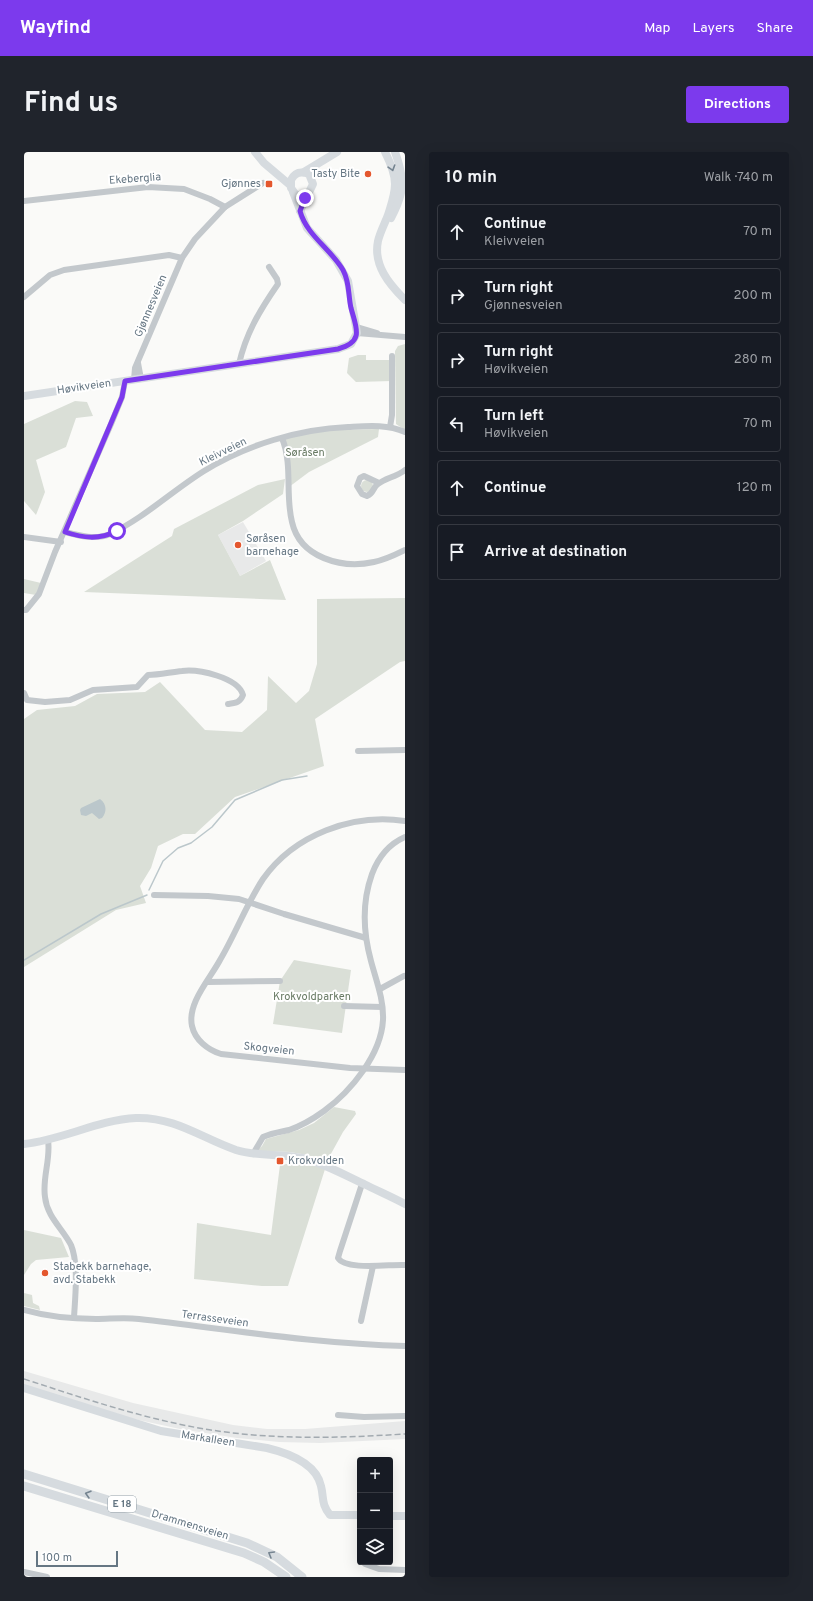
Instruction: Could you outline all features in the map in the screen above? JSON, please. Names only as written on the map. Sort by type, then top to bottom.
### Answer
[{"type":"highway","name":"Drammensveien","points":[[24,1474],[247,1543],[277,1557],[302,1577]]},
{"type":"highway","name":"Drammensveien","points":[[24,1486],[244,1553],[272,1566],[286,1577]]},
{"type":"main road","points":[[255,152],[291,189],[300,196],[306,194]]},
{"type":"main road","points":[[337,152],[300,173],[291,180],[291,189],[307,228],[336,260],[348,281],[357,330]]},
{"type":"main road","points":[[386,152],[393,169],[395,184],[391,205],[377,247],[380,267],[389,282],[405,300]]},
{"type":"main road","points":[[382,230],[398,206],[402,194],[402,177],[395,152]]},
{"type":"main road","points":[[300,211],[306,194],[312,188],[312,178],[318,164]]},
{"type":"main road","points":[[275,172],[300,173],[312,178]]},
{"type":"main road","name":"Høvikveien","points":[[24,396],[338,349],[350,344],[357,330]]},
{"type":"main road","points":[[24,1144],[48,1140],[110,1122],[147,1118],[182,1126],[228,1146],[253,1154],[309,1160],[405,1204]]},
{"type":"main road","name":"Markalleen","points":[[24,1388],[161,1431],[267,1448],[288,1455],[308,1466],[317,1475],[321,1486],[324,1507],[330,1514],[357,1515]]},
{"type":"main road","points":[[393,1516],[405,1516]]},
{"type":"street","points":[[24,297],[50,275],[64,270],[169,255],[182,258],[195,239],[225,207],[263,183]]},
{"type":"street","name":"Ekeberglia","points":[[24,201],[148,187],[184,190],[210,199],[225,207]]},
{"type":"street","name":"Gjønnesveien","points":[[138,379],[138,363],[182,258]]},
{"type":"street","points":[[238,364],[241,352],[255,319],[264,301],[278,284],[277,279],[269,267]]},
{"type":"street","points":[[357,330],[362,327],[382,335],[405,337]]},
{"type":"street","points":[[390,427],[392,415],[392,356]]},
{"type":"street","points":[[25,610],[39,594],[119,404],[125,381]]},
{"type":"street","name":"Kleivveien","points":[[65,532],[79,536],[97,538],[110,534],[205,471],[248,450],[282,438],[325,429],[390,427],[405,432]]},
{"type":"street","points":[[282,438],[287,458],[292,524],[296,534],[309,549],[331,562],[355,564],[376,562],[405,550]]},
{"type":"street","points":[[379,483],[397,476],[405,470]]},
{"type":"street","points":[[24,537],[61,542]]},
{"type":"street","points":[[24,693],[27,700],[45,702],[70,700],[92,690],[137,687],[148,675],[193,670],[215,675],[240,688],[243,695],[242,698],[237,703],[228,704]]},
{"type":"street","points":[[358,751],[405,750]]},
{"type":"street","name":"Skogveien","points":[[405,821],[392,819],[362,821],[339,825],[313,836],[298,845],[277,863],[262,880],[231,942],[195,1003],[192,1018],[192,1026],[199,1040],[212,1051],[233,1056],[350,1068],[405,1070]]},
{"type":"street","points":[[253,1154],[263,1137],[300,1126],[324,1111],[365,1068],[374,1055],[381,1034],[382,1007],[380,990],[366,938],[365,906],[375,868],[389,847],[405,837]]},
{"type":"street","points":[[154,895],[239,898],[366,938]]},
{"type":"street","points":[[380,990],[404,976],[405,968]]},
{"type":"street","points":[[208,982],[280,982]]},
{"type":"street","points":[[344,1006],[382,1007]]},
{"type":"street","points":[[48,1140],[49,1150],[45,1197],[49,1213],[68,1241],[74,1255],[74,1318]]},
{"type":"street","points":[[362,1184],[338,1258],[347,1264],[373,1266],[405,1265]]},
{"type":"street","points":[[361,1321],[373,1266]]},
{"type":"street","name":"Terrasseveien","points":[[24,1310],[48,1316],[74,1318],[127,1318],[203,1326],[283,1338],[405,1346]]},
{"type":"street","points":[[338,1415],[364,1417],[405,1416]]},
{"type":"street","points":[[368,1565],[384,1570],[405,1570]]},
{"type":"street","points":[[24,1572],[47,1577]]},
{"type":"shaded area","points":[[243,522],[266,561],[240,576],[218,535]]},
{"type":"shaded area","points":[[100,799],[106,808],[102,818],[99,819],[92,813],[86,816],[81,815],[81,808]]},
{"type":"shaded area","points":[[24,1371],[133,1403],[233,1425],[267,1429],[305,1429],[405,1421],[405,1439],[320,1443],[279,1442],[237,1438],[180,1429],[134,1419],[24,1385]]},
{"type":"green space","points":[[405,344],[405,430],[396,424],[395,351],[398,346]]},
{"type":"green space","points":[[358,355],[366,355],[366,360],[390,360],[392,381],[356,382],[347,373],[349,358]]},
{"type":"green space","points":[[75,401],[87,402],[93,416],[76,418],[66,447],[36,460],[45,492],[36,515],[24,501],[24,424]]},
{"type":"green space","name":"Søråsen","points":[[379,429],[378,437],[309,472],[289,487],[284,438],[325,430]]},
{"type":"green space","points":[[285,479],[283,494],[243,521],[218,535],[240,576],[270,560],[286,600],[84,592],[172,536],[174,529],[258,485]]},
{"type":"green space","points":[[365,480],[369,480],[373,486],[369,492],[365,492],[361,488],[361,484]]},
{"type":"green space","points":[[24,579],[41,583],[36,595],[24,593]]},
{"type":"green space","points":[[405,598],[405,661],[400,662],[315,719],[324,766],[235,797],[195,834],[183,834],[158,846],[151,868],[140,886],[146,903],[116,910],[24,967],[24,719],[37,710],[75,706],[97,694],[145,692],[160,682],[205,730],[242,732],[267,710],[268,676],[296,703],[309,691],[317,664],[317,599]]},
{"type":"green space","name":"Krokvoldparken","points":[[294,960],[351,970],[342,1033],[273,1024],[280,981]]},
{"type":"green space","points":[[334,1107],[355,1111],[356,1114],[343,1132],[327,1161],[308,1155],[290,1152],[263,1152],[253,1154],[262,1146],[266,1139],[299,1130],[314,1123]]},
{"type":"green space","points":[[300,1162],[326,1166],[288,1286],[262,1286],[194,1279],[197,1223],[271,1235],[280,1165]]},
{"type":"green space","points":[[24,1230],[61,1238],[69,1257],[36,1260],[31,1264],[24,1275]]},
{"type":"green space","points":[[24,1293],[32,1295],[33,1303],[39,1306],[40,1310],[24,1306]]},
{"type":"waterway","points":[[149,890],[163,861],[178,848],[191,843],[212,827],[235,800],[282,780],[307,776]]},
{"type":"waterway","points":[[24,960],[101,914],[147,895]]},
{"type":"railway","points":[[24,1379],[140,1415],[211,1430],[284,1437],[405,1434]]},
{"type":"place","name":"Tasty Bite","points":[[368,174]]},
{"type":"place","name":"Gjønnes","points":[[269,184]]},
{"type":"place","name":"Søråsen barnehage","points":[[238,545]]},
{"type":"place","name":"Krokvolden","points":[[280,1161]]},
{"type":"place","name":"Stabekk barnehage, avd. Stabekk","points":[[45,1273]]},
{"type":"route","points":[[117,531],[105,537],[97,538],[79,536],[65,532],[122,397],[125,381],[345,348],[354,341],[357,333],[357,327],[346,277],[336,260],[303,222],[300,211],[305,198]]}]
